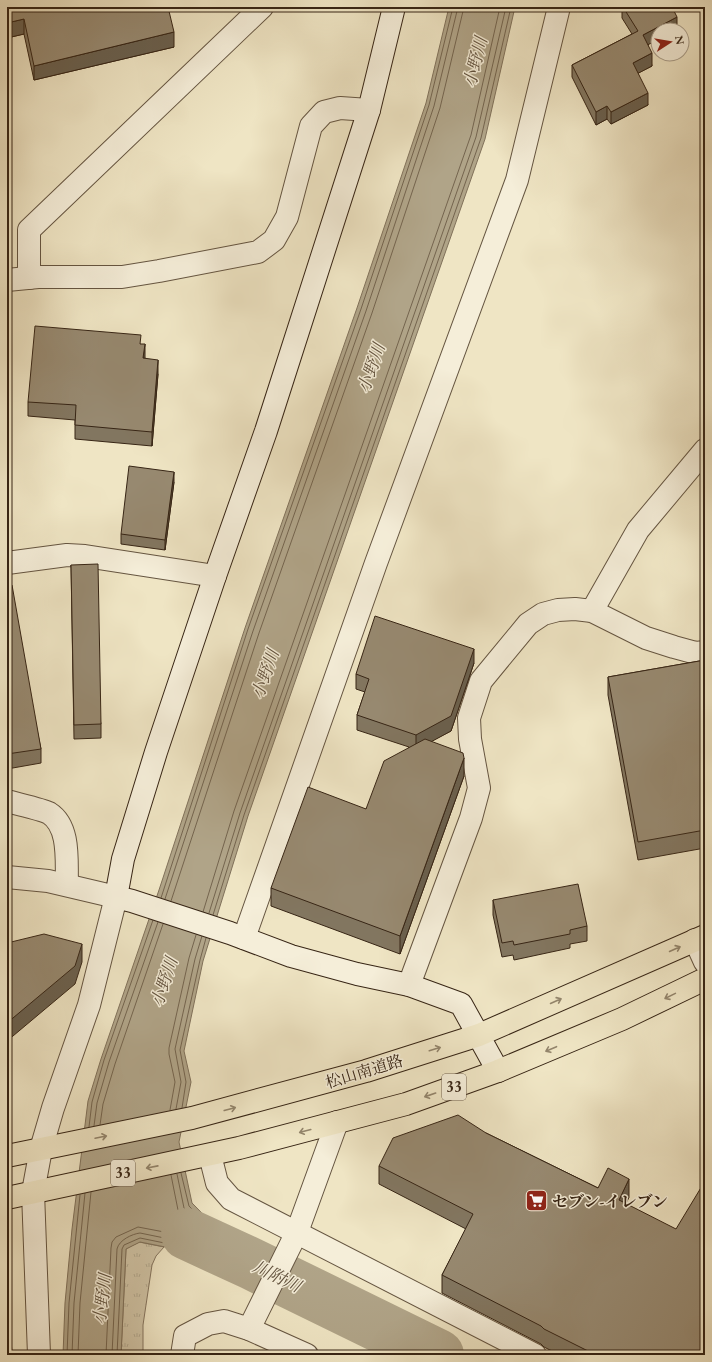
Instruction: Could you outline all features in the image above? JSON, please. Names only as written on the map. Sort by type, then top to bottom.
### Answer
[{"type":"highway","name":"松山南道路","points":[[7,1156],[192,1118],[366,1071],[479,1035],[700,938]]},
{"type":"highway","name":"33","points":[[7,1198],[200,1157],[406,1104],[498,1071],[622,1019],[705,979]]},
{"type":"street","points":[[29,278],[29,230],[262,7]]},
{"type":"street","points":[[38,1355],[33,1192],[41,1149],[53,1108],[124,899],[122,859],[215,576],[266,431],[369,110],[394,7]]},
{"type":"street","points":[[237,935],[376,564],[517,180],[559,7]]},
{"type":"street","points":[[7,280],[29,278],[122,277],[167,270],[258,252],[274,240],[287,218],[311,126],[324,112],[340,108],[369,110]]},
{"type":"street","points":[[592,611],[638,530],[705,450]]},
{"type":"street","points":[[7,563],[67,555],[215,576]]},
{"type":"street","points":[[409,985],[471,818],[479,788],[470,739],[469,718],[482,681],[528,624],[543,614],[558,610],[575,609],[592,611],[646,638],[696,653],[705,652]]},
{"type":"street","points":[[7,801],[48,813],[59,822],[65,840],[67,886]]},
{"type":"street","points":[[7,877],[48,881],[124,899],[237,935],[291,956],[357,974],[409,985],[461,1004],[498,1071]]},
{"type":"street","points":[[700,938],[705,962]]},
{"type":"street","points":[[253,1320],[296,1234],[337,1122]]},
{"type":"street","points":[[200,1157],[217,1183],[231,1199],[296,1234],[535,1355]]},
{"type":"street","points":[[182,1355],[186,1336],[208,1324],[224,1321],[253,1320],[308,1355]]},
{"type":"green space","points":[[139,1242],[164,1247],[156,1256],[152,1265],[143,1325],[143,1355],[121,1355],[126,1249]]},
{"type":"water","name":"小野川","points":[[449,7],[515,7],[485,139],[248,816],[203,961],[184,1051],[191,1082],[179,1142],[192,1203],[252,1264],[140,1242],[126,1249],[121,1355],[63,1355],[65,1303],[72,1229],[88,1101],[245,628],[357,308],[426,103]]},
{"type":"building","points":[[7,7],[168,7],[174,32],[34,66],[24,19],[7,23]]},
{"type":"building","points":[[623,7],[672,7],[677,17],[668,22],[650,22],[650,31],[643,35],[650,49],[650,54],[633,63],[648,93],[611,112],[607,106],[596,112],[572,65],[638,31]]},
{"type":"building","points":[[35,326],[141,335],[140,344],[145,344],[143,358],[158,360],[152,432],[75,425],[76,405],[28,402]]},
{"type":"building","points":[[129,466],[174,472],[165,540],[121,534]]},
{"type":"building","points":[[98,564],[101,724],[74,725],[71,565]]},
{"type":"building","points":[[12,585],[41,749],[7,754],[7,586]]},
{"type":"building","points":[[375,616],[474,649],[451,716],[416,735],[357,715],[369,679],[356,674]]},
{"type":"building","points":[[705,660],[705,830],[638,842],[608,677]]},
{"type":"building","points":[[425,739],[463,753],[464,758],[400,936],[271,888],[308,787],[366,809],[384,761]]},
{"type":"building","points":[[578,884],[587,926],[570,930],[570,934],[514,945],[513,941],[502,943],[493,900]]},
{"type":"building","points":[[44,934],[82,944],[75,966],[7,1023],[7,943]]},
{"type":"building","points":[[458,1115],[486,1133],[598,1188],[608,1168],[629,1179],[619,1200],[676,1229],[705,1181],[705,1355],[596,1355],[442,1275],[473,1214],[379,1166],[393,1138]]},
{"type":"building","points":[[7,1270],[12,1355],[7,1355]]},
{"type":"waterway","name":"川附川","points":[[187,1234],[252,1264],[438,1355]]},
{"type":"place","name":"セブン-イレブン","points":[[536,1201]]}]
